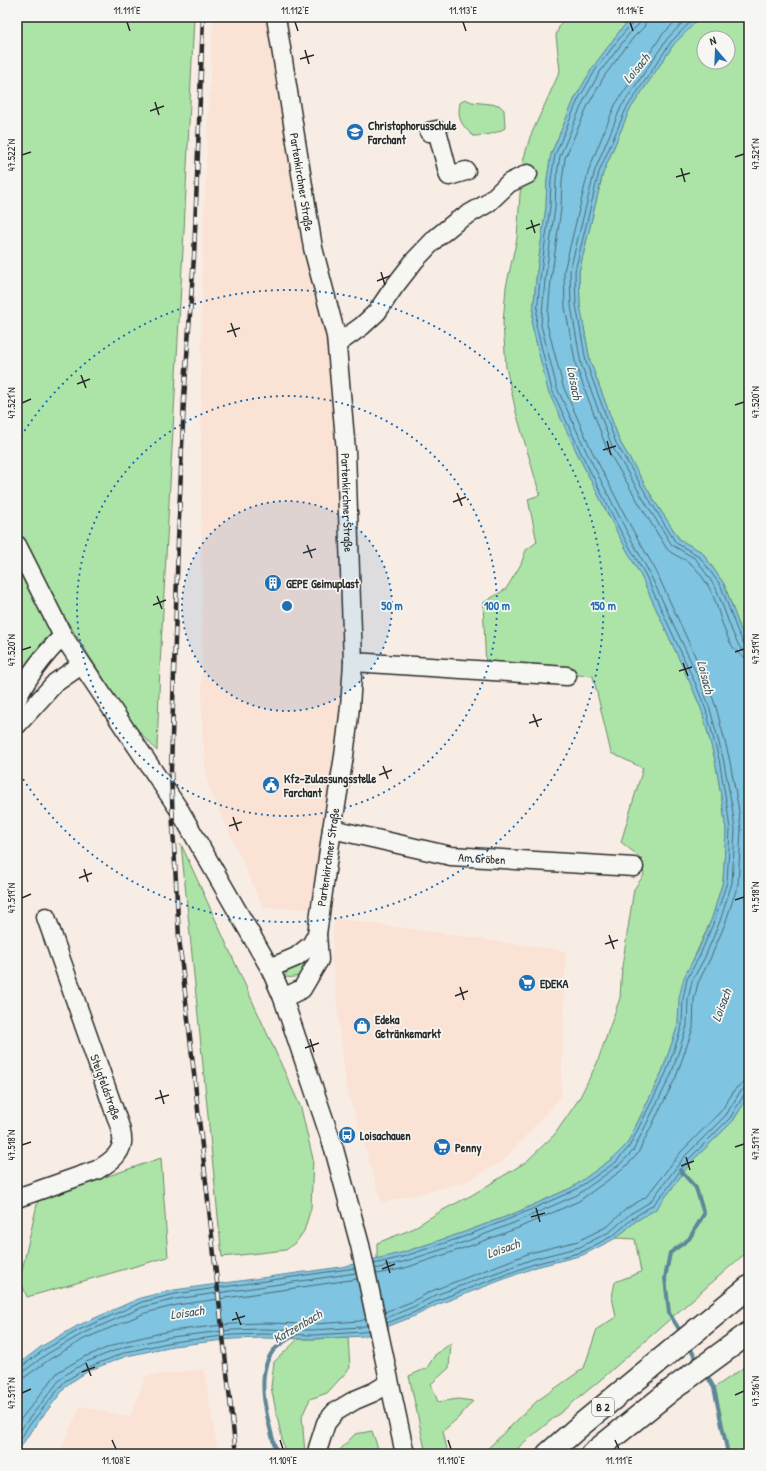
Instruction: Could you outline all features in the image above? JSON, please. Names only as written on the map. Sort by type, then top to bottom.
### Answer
[{"type":"highway","name":"B 2","points":[[548,1454],[659,1360],[749,1287]]},
{"type":"highway","name":"B 2","points":[[592,1454],[670,1391],[749,1333]]},
{"type":"street","name":"Partenkirchner Straße","points":[[276,17],[313,248],[331,315],[337,344],[346,458],[353,662],[350,707],[344,756],[317,934],[319,960],[302,989],[283,998]]},
{"type":"street","points":[[429,132],[437,130],[449,176],[466,171]]},
{"type":"street","points":[[337,344],[362,326],[377,312],[415,260],[436,238],[457,221],[488,203],[509,184],[528,174]]},
{"type":"street","points":[[17,546],[63,636],[180,811],[270,968],[283,998],[334,1149],[360,1245],[405,1454]]},
{"type":"street","points":[[17,700],[22,687],[37,665],[63,636]]},
{"type":"street","points":[[353,662],[567,676]]},
{"type":"street","points":[[17,724],[55,683],[82,665]]},
{"type":"street","name":"Am Gröben","points":[[332,829],[451,856],[634,867]]},
{"type":"street","name":"Steigfeldstraße","points":[[17,1198],[97,1170],[108,1163],[117,1154],[122,1143],[120,1127],[46,917]]},
{"type":"street","name":"Partenkirchner Straße","points":[[270,968],[296,957],[311,945],[317,934]]},
{"type":"street","points":[[318,1454],[318,1448],[326,1422],[335,1412],[389,1383]]},
{"type":"shaded area","points":[[213,17],[279,17],[315,246],[342,346],[356,588],[325,909],[263,908],[207,782],[202,730],[201,363],[203,235]]},
{"type":"shaded area","points":[[334,918],[566,951],[561,1097],[501,1163],[465,1182],[382,1203],[346,1086],[332,960]]},
{"type":"shaded area","points":[[204,1369],[218,1454],[59,1454],[80,1406],[130,1417],[146,1376]]},
{"type":"green space","points":[[17,17],[194,17],[184,231],[160,665],[157,751],[132,723],[67,621],[42,642],[17,681]]},
{"type":"green space","points":[[563,17],[634,17],[622,28],[593,67],[575,98],[551,154],[547,179],[546,207],[536,279],[532,325],[549,391],[579,457],[641,576],[702,711],[715,760],[726,830],[723,881],[712,918],[693,960],[679,1003],[678,1025],[662,1072],[627,1144],[613,1158],[573,1187],[513,1214],[462,1233],[401,1253],[377,1259],[377,1243],[410,1230],[526,1162],[555,1134],[579,1099],[597,1063],[620,998],[622,967],[634,889],[644,875],[641,858],[621,842],[643,768],[611,753],[593,676],[486,669],[483,603],[506,589],[521,564],[526,550],[537,542],[528,499],[540,495],[516,412],[506,367],[503,323],[506,287],[517,238],[522,165],[530,137],[560,71],[556,35]]},
{"type":"green space","points":[[701,17],[749,17],[749,646],[740,628],[724,584],[702,552],[680,540],[655,502],[620,442],[590,361],[580,305],[579,272],[603,173],[629,111],[674,44]]},
{"type":"green space","points":[[465,99],[472,102],[499,105],[504,110],[505,128],[482,136],[473,136],[463,125],[459,113],[460,103]]},
{"type":"green space","points":[[181,844],[301,1108],[313,1159],[311,1208],[304,1231],[297,1241],[286,1250],[222,1257]]},
{"type":"green space","points":[[311,952],[309,964],[302,974],[293,977],[284,977],[290,966]]},
{"type":"green space","points":[[749,1095],[749,1250],[598,1382],[522,1444],[512,1454],[482,1454],[537,1401],[584,1368],[597,1329],[616,1317],[612,1297],[615,1282],[641,1272],[635,1239],[616,1238],[636,1221],[656,1209],[691,1162],[733,1121]]},
{"type":"green space","points":[[161,1158],[168,1257],[27,1297],[20,1279],[38,1200]]},
{"type":"green space","points":[[348,1337],[350,1368],[327,1393],[310,1399],[302,1416],[305,1454],[285,1454],[271,1387],[274,1362],[298,1339]]},
{"type":"green space","points":[[451,1343],[449,1368],[431,1384],[438,1402],[458,1399],[473,1401],[458,1418],[443,1431],[448,1454],[426,1454],[409,1376],[427,1368],[435,1355]]},
{"type":"green space","points":[[749,1364],[749,1454],[728,1454],[714,1388]]},
{"type":"green space","points":[[372,1431],[380,1454],[336,1454],[355,1434]]},
{"type":"water","name":"Loisach","points":[[634,17],[701,17],[674,44],[629,111],[603,173],[579,272],[580,305],[590,361],[620,442],[655,502],[680,540],[702,552],[724,584],[740,628],[749,646],[749,1095],[733,1121],[691,1162],[656,1209],[636,1221],[616,1238],[583,1255],[536,1267],[439,1304],[417,1315],[364,1336],[314,1339],[233,1339],[173,1346],[127,1356],[90,1370],[68,1384],[31,1431],[17,1453],[17,1365],[42,1346],[77,1326],[140,1298],[174,1290],[341,1267],[401,1253],[513,1214],[573,1187],[613,1158],[627,1144],[662,1072],[678,1025],[679,998],[684,977],[697,953],[712,918],[723,881],[726,830],[715,760],[702,711],[692,687],[641,576],[579,457],[548,391],[532,325],[536,279],[546,207],[547,179],[551,154],[575,98],[593,67],[622,28]]},
{"type":"waterway","points":[[680,1170],[696,1188],[704,1214],[689,1239],[670,1253],[665,1278],[669,1313],[682,1334]]},
{"type":"waterway","name":"Katzenbach","points":[[277,1454],[264,1401],[264,1374],[267,1362],[273,1351],[293,1336]]},
{"type":"waterway","points":[[688,1345],[698,1361]]},
{"type":"waterway","points":[[705,1372],[714,1388],[728,1454]]},
{"type":"railway","points":[[203,17],[194,257],[184,399],[171,769],[179,938],[236,1454]]},
{"type":"place","name":"Christophorusschule Farchant","points":[[355,132]]},
{"type":"place","name":"GEPE Geimuplast","points":[[273,583]]},
{"type":"place","name":"Kfz-Zulassungsstelle Farchant","points":[[271,785]]},
{"type":"place","name":"EDEKA","points":[[527,983]]},
{"type":"place","name":"Edeka Getränkemarkt","points":[[362,1026]]},
{"type":"place","name":"Loisachauen","points":[[347,1135]]},
{"type":"place","name":"Penny","points":[[442,1147]]}]
